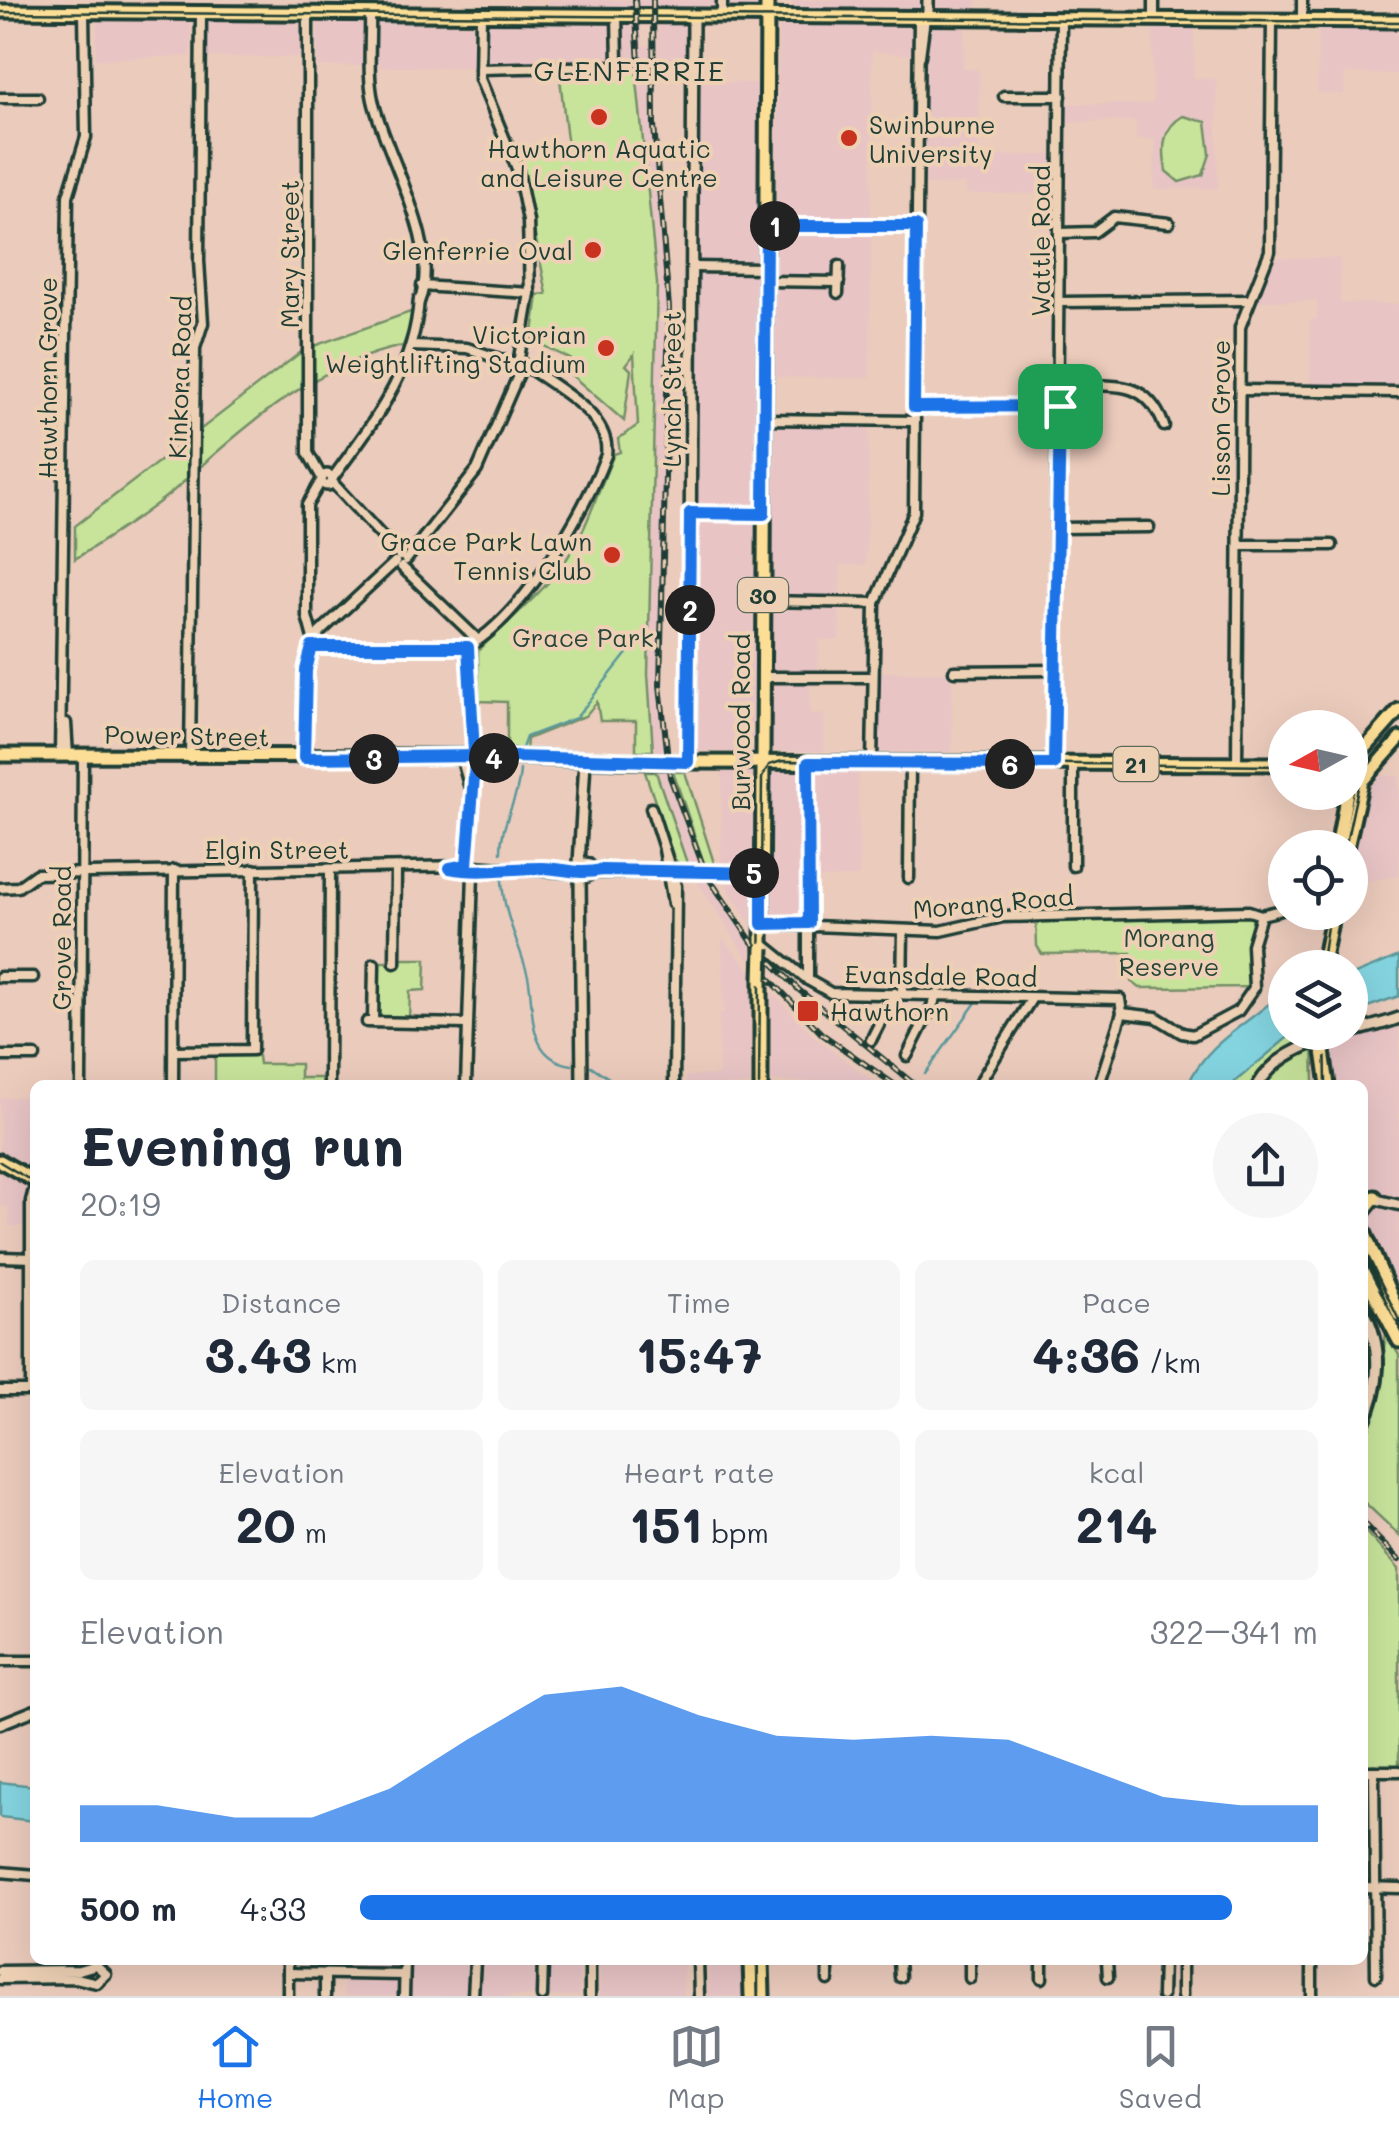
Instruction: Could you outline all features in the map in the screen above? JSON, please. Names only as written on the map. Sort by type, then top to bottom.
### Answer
[{"type":"main road","name":"Burwood Road","points":[[761,1080],[767,0]]},
{"type":"main road","points":[[0,11],[174,6],[198,12],[294,7],[311,13],[370,7],[475,15],[1399,20]]},
{"type":"main road","points":[[1368,750],[1399,710]]},
{"type":"main road","points":[[1368,773],[1399,739]]},
{"type":"main road","name":"Power Street","points":[[0,755],[1268,765]]},
{"type":"main road","points":[[1321,1080],[1324,1050]]},
{"type":"main road","points":[[1324,1050],[1327,1080]]},
{"type":"main road","points":[[0,1160],[30,1181]]},
{"type":"main road","points":[[1368,1241],[1399,1315]]},
{"type":"main road","points":[[1368,1282],[1399,1341]]},
{"type":"main road","points":[[1368,1322],[1378,1366],[1368,1411]]},
{"type":"main road","points":[[751,1965],[757,1991]]},
{"type":"main road","points":[[757,1991],[761,1965]]},
{"type":"street","points":[[313,643],[415,548],[477,470],[520,364],[530,293],[524,198],[480,69],[475,15],[469,0]]},
{"type":"street","points":[[543,0],[543,15]]},
{"type":"street","points":[[722,0],[722,16]]},
{"type":"street","points":[[872,763],[875,603],[880,581],[909,532],[914,512],[918,61],[925,0]]},
{"type":"street","points":[[1154,0],[1154,19]]},
{"type":"street","points":[[1302,0],[1302,20]]},
{"type":"street","points":[[306,759],[306,670],[313,643],[307,616],[307,505],[312,494],[345,462],[382,415],[411,346],[424,286],[408,190],[373,102],[370,7]]},
{"type":"street","name":"Hawthorn Grove","points":[[72,756],[64,713],[68,196],[86,137],[86,46],[92,9]]},
{"type":"street","name":"Kinkora Road","points":[[190,758],[195,348],[203,323],[204,294],[199,261],[198,12]]},
{"type":"street","name":"Mary Street","points":[[311,13],[308,453],[312,463],[473,644]]},
{"type":"street","points":[[480,69],[614,66],[618,61],[617,16]]},
{"type":"street","name":"Lynch Street","points":[[688,762],[693,16]]},
{"type":"street","name":"Wattle Road","points":[[1054,764],[1061,19]]},
{"type":"street","name":"Lisson Grove","points":[[1242,764],[1240,327],[1270,252],[1270,20]]},
{"type":"street","points":[[1004,96],[1061,96]]},
{"type":"street","points":[[0,98],[38,98]]},
{"type":"street","points":[[1060,233],[1094,232],[1114,217],[1144,217],[1168,223]]},
{"type":"street","points":[[766,226],[916,226]]},
{"type":"street","points":[[838,292],[839,266]]},
{"type":"street","points":[[692,268],[838,282]]},
{"type":"street","points":[[424,286],[530,293]]},
{"type":"street","points":[[1060,302],[1250,300]]},
{"type":"street","points":[[411,346],[467,348],[520,364],[588,414],[606,438],[606,455],[554,552],[522,595],[473,644],[466,1080]]},
{"type":"street","points":[[1060,387],[1135,389],[1150,398],[1164,426]]},
{"type":"street","points":[[1240,390],[1399,392]]},
{"type":"street","points":[[914,407],[1060,406]]},
{"type":"street","points":[[764,419],[914,421]]},
{"type":"street","points":[[690,513],[764,514]]},
{"type":"street","points":[[1058,528],[1149,527]]},
{"type":"street","points":[[1240,545],[1332,545]]},
{"type":"street","points":[[763,602],[875,603]]},
{"type":"street","points":[[313,643],[473,644]]},
{"type":"street","points":[[954,671],[1057,670]]},
{"type":"street","points":[[763,677],[871,678]]},
{"type":"street","name":"Grove Road","points":[[72,756],[81,791],[80,1080]]},
{"type":"street","points":[[582,761],[582,1080]]},
{"type":"street","points":[[808,763],[808,980]]},
{"type":"street","points":[[908,878],[910,763]]},
{"type":"street","points":[[1072,764],[1073,866]]},
{"type":"street","points":[[652,808],[670,871],[675,914],[674,1080]]},
{"type":"street","name":"Elgin Street","points":[[0,888],[18,887],[34,874],[81,871],[450,868],[762,871]]},
{"type":"street","points":[[174,1052],[247,1052],[252,1048],[253,869]]},
{"type":"street","points":[[329,1080],[330,869]]},
{"type":"street","points":[[395,963],[396,869]]},
{"type":"street","points":[[173,1080],[174,870]]},
{"type":"street","name":"Morang Road","points":[[762,924],[809,923],[941,932],[1003,916],[1268,913]]},
{"type":"street","points":[[1101,1080],[1122,1013],[1156,1017],[1182,1033],[1193,1034],[1238,1012],[1254,988],[1252,945],[1261,915]]},
{"type":"street","points":[[871,1040],[899,993],[903,931]]},
{"type":"street","name":"Evansdale Road","points":[[762,946],[831,992],[1115,997],[1122,1003],[1122,1013]]},
{"type":"street","points":[[374,964],[370,1022],[467,1024]]},
{"type":"street","points":[[0,977],[33,977]]},
{"type":"street","points":[[908,1056],[938,994]]},
{"type":"street","points":[[981,1080],[1032,998]]},
{"type":"street","points":[[1262,1080],[1276,1062],[1296,1050],[1399,1018]]},
{"type":"street","points":[[0,1056],[34,1056]]},
{"type":"street","points":[[1369,1197],[1399,1205]]},
{"type":"street","points":[[0,1257],[30,1258]]},
{"type":"street","points":[[0,1391],[30,1391]]},
{"type":"street","points":[[0,1661],[30,1661]]},
{"type":"street","points":[[0,1724],[30,1712]]},
{"type":"street","points":[[1368,1771],[1399,1771]]},
{"type":"street","points":[[1374,1771],[1376,1976]]},
{"type":"street","points":[[0,1872],[30,1875]]},
{"type":"street","points":[[1368,1887],[1399,1888]]},
{"type":"street","points":[[4,1975],[81,1970],[94,1965]]},
{"type":"street","points":[[27,1975],[99,1983],[106,1975],[97,1965]]},
{"type":"street","points":[[288,1965],[288,1996]]},
{"type":"street","points":[[404,1996],[405,1965]]},
{"type":"street","points":[[473,1996],[475,1965]]},
{"type":"street","points":[[542,1996],[543,1965]]},
{"type":"street","points":[[590,1965],[590,1996]]},
{"type":"street","points":[[698,1965],[698,1996]]},
{"type":"street","points":[[828,1965],[828,1980]]},
{"type":"street","points":[[900,1965],[900,1977]]},
{"type":"street","points":[[970,1965],[970,1978]]},
{"type":"street","points":[[1042,1965],[1042,1978]]},
{"type":"street","points":[[1107,1965],[1108,1977]]},
{"type":"street","points":[[1162,1965],[1162,1996]]},
{"type":"street","points":[[1182,1965],[1182,1996]]},
{"type":"street","points":[[1312,1965],[1312,1996]]},
{"type":"street","points":[[288,1974],[404,1975]]},
{"type":"street","points":[[324,1996],[325,1976]]},
{"type":"shaded area","points":[[549,0],[759,0],[758,8],[549,5]]},
{"type":"shaded area","points":[[793,0],[977,0],[976,10],[793,9]]},
{"type":"shaded area","points":[[97,21],[191,22],[191,56],[96,59]]},
{"type":"shaded area","points":[[206,22],[303,23],[303,57],[206,57]]},
{"type":"shaded area","points":[[318,23],[362,23],[362,66],[317,66]]},
{"type":"shaded area","points":[[377,23],[473,24],[473,67],[377,67]]},
{"type":"shaded area","points":[[658,23],[686,23],[686,64],[658,64]]},
{"type":"shaded area","points":[[488,24],[641,25],[643,46],[651,45],[652,26],[656,26],[656,120],[672,320],[662,687],[668,752],[653,752],[648,703],[657,284],[636,70],[561,77],[487,75]]},
{"type":"shaded area","points":[[779,25],[965,28],[963,69],[979,70],[979,156],[1057,155],[1056,193],[967,194],[966,184],[924,185],[925,56],[872,51],[870,378],[773,377]]},
{"type":"shaded area","points":[[1153,29],[1194,29],[1194,78],[1216,79],[1218,188],[1154,189],[1155,139],[1136,139],[1136,121],[1065,122],[1065,104],[1153,104]]},
{"type":"shaded area","points":[[1318,30],[1397,30],[1399,74],[1344,73],[1344,94],[1318,93]]},
{"type":"shaded area","points":[[696,82],[759,83],[753,752],[694,751]]},
{"type":"shaded area","points":[[1276,258],[1340,258],[1340,303],[1399,304],[1399,389],[1310,387],[1310,320],[1317,319],[1317,301],[1257,301]]},
{"type":"shaded area","points":[[772,415],[869,416],[866,565],[840,565],[839,640],[819,640],[818,674],[810,675],[810,714],[824,715],[824,751],[770,751]]},
{"type":"shaded area","points":[[875,672],[952,672],[952,752],[875,752]]},
{"type":"shaded area","points":[[775,769],[858,770],[859,877],[811,878],[811,919],[769,917],[768,778]]},
{"type":"shaded area","points":[[656,772],[673,772],[705,866],[688,866]]},
{"type":"shaded area","points":[[722,772],[753,772],[753,927],[721,877]]},
{"type":"shaded area","points":[[1378,776],[1399,776],[1399,875],[1368,881],[1368,830],[1357,830],[1362,810],[1368,810],[1368,787]]},
{"type":"shaded area","points":[[694,876],[711,876],[752,939],[751,963]]},
{"type":"shaded area","points":[[722,938],[752,972],[750,1080],[686,1080],[686,1076],[719,1075],[719,1014],[724,1013]]},
{"type":"shaded area","points":[[772,992],[815,1038],[871,1080],[772,1080]]},
{"type":"shaded area","points":[[1399,1017],[1399,1300],[1368,1223],[1368,1080],[1326,1080],[1323,1051],[1368,1050],[1368,1027]]},
{"type":"shaded area","points":[[30,1097],[30,1168],[0,1150],[0,1098]]},
{"type":"shaded area","points":[[0,1171],[30,1188],[30,1233],[23,1233],[23,1226],[9,1226],[9,1206],[0,1206]]},
{"type":"shaded area","points":[[358,1965],[580,1965],[579,1996],[344,1996],[344,1980],[358,1979]]},
{"type":"shaded area","points":[[600,1965],[683,1965],[683,1996],[600,1996]]},
{"type":"shaded area","points":[[708,1965],[743,1965],[744,1996],[709,1996]]},
{"type":"green space","name":"Grace Park","points":[[636,70],[657,284],[648,674],[653,751],[636,751],[636,721],[600,721],[597,702],[585,716],[527,739],[526,751],[507,751],[507,702],[479,701],[478,651],[561,567],[585,526],[614,454],[620,452],[618,439],[638,425],[634,354],[626,365],[631,370],[624,421],[568,372],[574,361],[532,340],[538,295],[547,294],[519,157],[568,148],[560,78]]},
{"type":"green space","points":[[1183,116],[1206,122],[1210,154],[1203,175],[1179,182],[1166,171],[1164,147],[1171,126]]},
{"type":"green space","points":[[416,310],[403,346],[343,365],[287,397],[162,500],[75,559],[75,526],[305,349]]},
{"type":"green space","points":[[645,772],[656,772],[688,866],[680,866],[674,858]]},
{"type":"green space","points":[[673,772],[685,772],[715,866],[705,866]]},
{"type":"green space","name":"Morang Reserve","points":[[1257,912],[1252,987],[1140,988],[1132,982],[1131,953],[1042,954],[1037,946],[1036,916]]},
{"type":"green space","points":[[402,959],[426,959],[425,990],[410,991],[409,1020],[375,1019],[376,962],[387,962],[394,969]]},
{"type":"green space","points":[[1271,1050],[1313,1050],[1314,1080],[1237,1080]]},
{"type":"green space","points":[[215,1056],[258,1056],[259,1064],[300,1064],[300,1078],[323,1078],[323,1080],[215,1080]]},
{"type":"green space","points":[[1386,1333],[1399,1355],[1399,1535],[1368,1506],[1368,1422],[1376,1403]]},
{"type":"green space","points":[[1368,1535],[1399,1569],[1399,1767],[1368,1767]]},
{"type":"water","points":[[1399,956],[1399,996],[1368,1007],[1368,969]]},
{"type":"water","points":[[1268,1004],[1268,1050],[1273,1050],[1237,1080],[1191,1080],[1218,1044]]},
{"type":"water","points":[[0,1782],[30,1785],[30,1820],[0,1817]]},
{"type":"waterway","points":[[521,751],[526,737],[576,718],[632,647]]},
{"type":"waterway","points":[[501,853],[520,770]]},
{"type":"waterway","points":[[502,879],[508,917],[528,976],[539,1042],[557,1061],[572,1065]]},
{"type":"waterway","points":[[925,1074],[977,1001]]},
{"type":"waterway","points":[[591,1066],[612,1080]]},
{"type":"tram line","points":[[0,12],[1399,22]]},
{"type":"tram line","points":[[1349,830],[1361,774],[1399,730]]},
{"type":"tram line","points":[[759,1080],[762,778],[769,765],[782,761],[1268,766]]},
{"type":"tram line","points":[[1324,950],[1326,930]]},
{"type":"tram line","points":[[1325,1050],[1326,1080]]},
{"type":"tram line","points":[[0,1162],[30,1180]]},
{"type":"tram line","points":[[1368,1256],[1399,1320]]},
{"type":"tram line","points":[[758,1965],[758,1996]]},
{"type":"railway","points":[[635,0],[640,80]]},
{"type":"railway","points":[[653,0],[654,126],[669,308],[660,685],[670,777],[706,874],[752,942],[799,990],[909,1080]]},
{"type":"railway","points":[[766,975],[822,1034],[888,1080]]},
{"type":"railway","points":[[1368,1528],[1399,1560]]},
{"type":"place","name":"Hawthorn Aquatic and Leisure Centre","points":[[599,117]]},
{"type":"place","name":"Swinburne University","points":[[849,138]]},
{"type":"place","name":"Glenferrie Oval","points":[[593,250]]},
{"type":"place","name":"Victorian Weightlifting Stadium","points":[[606,348]]},
{"type":"place","name":"Grace Park Lawn Tennis Club","points":[[612,555]]},
{"type":"place","name":"Hawthorn","points":[[808,1011]]},
{"type":"district","name":"GLENFERRIE","points":[[630,70]]},
{"type":"route","points":[[1060,406],[914,407],[916,226],[766,226],[764,514],[690,513],[688,762],[503,760],[489,756],[434,760],[304,758],[306,670],[312,647],[468,647],[474,752],[476,756],[489,756],[503,760],[475,764],[467,865],[450,868],[468,874],[486,869],[544,868],[583,876],[602,870],[762,873],[762,924],[809,923],[808,763],[1054,764],[1060,406]]}]
